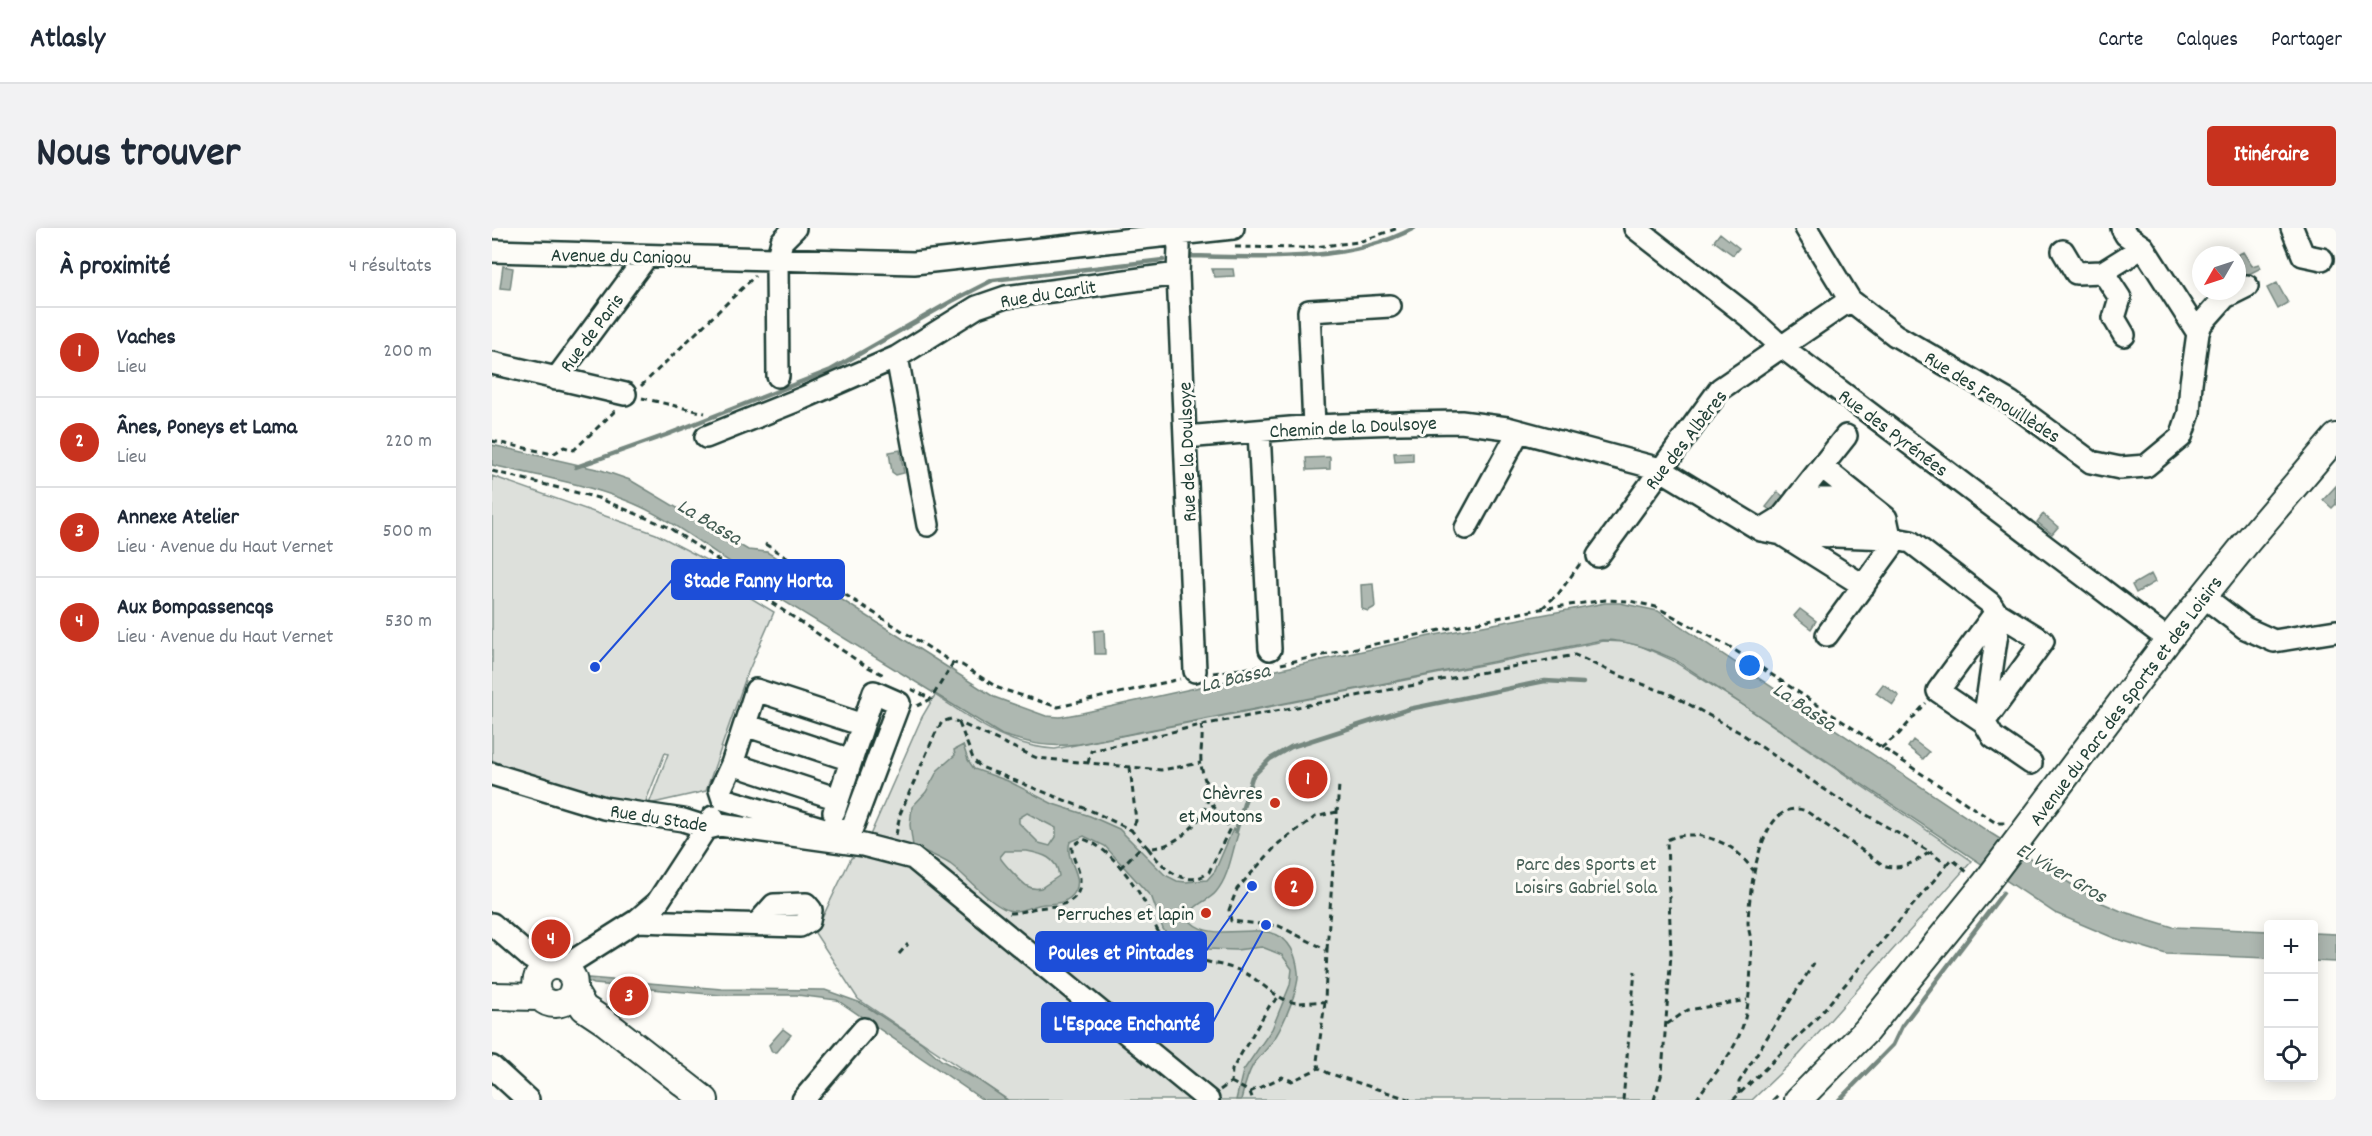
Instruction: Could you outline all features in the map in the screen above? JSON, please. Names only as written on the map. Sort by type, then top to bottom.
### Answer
[{"type":"main road","name":"Avenue du Parc des Sports et des Loisirs","points":[[1798,1100],[1866,1031],[1978,881],[2013,845],[2203,596],[2336,437]]},
{"type":"main road","points":[[492,987],[524,989],[555,977]]},
{"type":"main road","points":[[492,996],[555,977]]},
{"type":"main road","points":[[555,977],[590,1019],[605,1022],[700,1098]]},
{"type":"street","name":"Rue des Pyrénées","points":[[1635,228],[1664,248],[1782,346],[2157,631]]},
{"type":"street","points":[[2122,228],[2126,235],[2144,248],[2198,333]]},
{"type":"street","points":[[2292,228],[2303,255],[2322,259]]},
{"type":"street","points":[[1813,231],[1850,300]]},
{"type":"street","points":[[785,243],[810,260],[914,263],[1176,233],[1228,238]]},
{"type":"street","name":"Rue de la Doulsoye","points":[[1176,233],[1179,247],[1178,274],[1186,437],[1193,675]]},
{"type":"street","points":[[778,376],[785,243]]},
{"type":"street","name":"Avenue du Canigou","points":[[492,251],[750,257],[785,243]]},
{"type":"street","points":[[2062,251],[2076,273],[2103,272],[2144,248]]},
{"type":"street","name":"Rue de Paris","points":[[556,379],[647,256]]},
{"type":"street","points":[[2103,272],[2120,298],[2114,318],[2124,335]]},
{"type":"street","name":"Rue du Carlit","points":[[706,437],[897,357],[977,307],[1006,297],[1178,274]]},
{"type":"street","points":[[2198,333],[2201,324],[2225,297],[2247,286]]},
{"type":"street","name":"Rue des Albères","points":[[1598,556],[1720,389],[1850,300]]},
{"type":"street","name":"Rue des Fenouillèdes","points":[[1850,300],[1895,335],[2010,402],[2091,462],[2120,468],[2146,466],[2181,437],[2189,412],[2198,333]]},
{"type":"street","points":[[1314,426],[1309,311],[1390,306]]},
{"type":"street","points":[[897,357],[928,525]]},
{"type":"street","name":"Rue de Paris","points":[[492,363],[630,395]]},
{"type":"street","name":"Chemin de la Doulsoye","points":[[1186,437],[1314,426],[1461,422],[1519,431],[1660,469],[1761,530],[1782,525]]},
{"type":"street","points":[[1259,430],[1270,649]]},
{"type":"street","points":[[1466,528],[1519,431]]},
{"type":"street","points":[[1782,525],[1796,499],[1846,436]]},
{"type":"street","points":[[1822,466],[1862,499],[1888,528],[1911,542],[1990,603],[1996,612],[2043,641],[1984,722]]},
{"type":"street","points":[[1796,499],[1862,499]]},
{"type":"street","points":[[1782,525],[1888,528]]},
{"type":"street","points":[[1782,525],[1864,586]]},
{"type":"street","points":[[1827,635],[1892,546],[1888,528]]},
{"type":"street","points":[[2203,596],[2244,628],[2274,641],[2336,631]]},
{"type":"street","points":[[1996,612],[1938,691],[1984,722],[1994,736],[2031,763]]},
{"type":"street","points":[[1984,722],[1998,626],[1996,612]]},
{"type":"street","points":[[492,924],[555,977],[636,921],[657,903],[708,828],[723,799],[720,790],[732,764],[756,690],[863,724]]},
{"type":"street","points":[[723,799],[828,830],[852,828],[900,703],[874,692],[828,830]]},
{"type":"street","points":[[745,725],[851,760]]},
{"type":"street","points":[[732,764],[838,799]]},
{"type":"street","name":"Rue du Stade","points":[[492,774],[604,808],[683,820],[708,828],[720,825],[875,847],[914,858],[1207,1100]]},
{"type":"street","points":[[636,921],[758,923]]},
{"type":"street","points":[[802,1100],[864,1029]]},
{"type":"street","points":[[492,1067],[528,1100]]},
{"type":"path","points":[[1228,238],[1304,248],[1359,242],[1398,228]]},
{"type":"path","points":[[492,441],[553,454],[564,447],[574,450],[758,273],[750,257]]},
{"type":"path","points":[[630,395],[705,413]]},
{"type":"path","points":[[492,471],[598,498],[668,527],[739,572],[744,584],[864,665],[893,680]]},
{"type":"path","points":[[765,544],[953,663],[962,665],[998,688],[1058,707],[1193,675],[1284,663],[1540,609],[1606,600],[1630,601],[1656,607],[1730,647],[1942,790],[1999,823]]},
{"type":"path","points":[[1540,609],[1559,593],[1582,561],[1598,556]]},
{"type":"path","points":[[1088,763],[1091,751],[1201,725],[1575,655],[1618,675],[1672,695],[1720,722],[1836,797],[1930,852],[1947,865]]},
{"type":"path","points":[[902,684],[932,698],[953,663]]},
{"type":"path","points":[[1881,748],[1899,734],[1938,691]]},
{"type":"path","points":[[875,847],[895,836],[900,814],[935,734],[942,722],[951,719],[1036,758],[1161,770],[1201,763]]},
{"type":"path","points":[[959,723],[974,761],[981,767],[1094,812],[1131,830],[1160,864],[1170,872],[1194,879],[1204,877],[1209,872],[1230,828],[1208,799]]},
{"type":"path","points":[[1148,848],[1163,848],[1184,834],[1203,811],[1208,799],[1207,783],[1201,763],[1203,734],[1201,725]]},
{"type":"path","points":[[1130,767],[1137,821],[1131,830]]},
{"type":"path","points":[[1339,785],[1325,1002],[1317,1061],[1319,1068],[1328,1073],[1411,1100]]},
{"type":"path","points":[[1696,1100],[1730,1055],[1740,1036],[1747,1000],[1751,942],[1748,924],[1754,871],[1764,838],[1773,822],[1781,814],[1799,809],[1883,865],[1892,868],[1902,867],[1930,852]]},
{"type":"path","points":[[1327,950],[1279,926],[1231,921],[1229,910],[1237,888],[1280,843],[1315,817],[1337,812]]},
{"type":"path","points":[[1654,1100],[1662,1073],[1671,954],[1666,840],[1678,834],[1696,834],[1730,847],[1754,871]]},
{"type":"path","points":[[1000,908],[1009,913],[1017,913],[1060,906],[1076,896],[1081,880],[1071,853],[1072,846],[1077,841],[1089,841],[1103,848],[1120,868],[1144,901],[1161,936],[1172,947],[1186,956],[1242,971],[1279,997],[1298,1003],[1314,1000],[1325,1002]]},
{"type":"path","points":[[1120,868],[1143,845]]},
{"type":"path","points":[[1733,1100],[1815,1020],[1952,859],[1978,881]]},
{"type":"path","points":[[899,954],[908,944]]},
{"type":"path","points":[[1739,1094],[1739,1082],[1814,963]]},
{"type":"path","points":[[1623,1100],[1635,971]]},
{"type":"path","points":[[1207,1100],[1230,1082],[1232,1070],[1237,1061],[1270,1005],[1279,997]]},
{"type":"path","points":[[1667,1024],[1688,1010],[1747,1000]]},
{"type":"path","points":[[1250,1092],[1282,1077],[1292,1081],[1319,1068]]},
{"type":"path","points":[[1230,1082],[1250,1092],[1253,1100]]},
{"type":"green space","points":[[492,476],[656,534],[735,575],[731,586],[774,612],[746,677],[706,791],[649,804],[668,754],[665,753],[644,806],[547,782],[492,760]]},
{"type":"green space","name":"Parc des Sports et Loisirs Gabriel Sola","points":[[1604,641],[1625,642],[1641,646],[1672,660],[1740,703],[1972,861],[1799,1055],[1752,1100],[1008,1100],[858,999],[815,933],[851,858],[865,852],[871,833],[922,717],[935,695],[992,731],[1021,743],[1055,749]]},
{"type":"shaded area","points":[[1720,233],[1739,248],[1733,255],[1714,241]]},
{"type":"shaded area","points":[[2246,257],[2252,266],[2259,264],[2261,268],[2246,276]]},
{"type":"shaded area","points":[[503,266],[513,268],[510,289],[500,288]]},
{"type":"shaded area","points":[[1212,269],[1233,269],[1234,276],[1215,277]]},
{"type":"shaded area","points":[[2277,283],[2288,303],[2278,309],[2267,288]]},
{"type":"shaded area","points":[[492,445],[601,470],[630,480],[748,550],[767,552],[994,697],[1046,716],[1060,717],[1082,713],[1430,636],[1605,603],[1620,603],[1658,611],[1992,834],[2098,901],[2121,911],[2173,927],[2264,931],[2264,958],[2166,954],[2114,938],[2055,913],[1674,659],[1630,643],[1602,640],[1079,744],[1058,746],[1040,744],[1002,735],[743,576],[736,566],[682,530],[640,506],[592,489],[492,465]]},
{"type":"shaded area","points":[[900,450],[904,473],[896,475],[892,472],[889,452]]},
{"type":"shaded area","points":[[1413,452],[1413,461],[1395,462],[1394,453]]},
{"type":"shaded area","points":[[1330,457],[1330,469],[1307,470],[1306,458]]},
{"type":"shaded area","points":[[2336,486],[2336,504],[2332,508],[2323,500]]},
{"type":"shaded area","points":[[1778,492],[1785,498],[1774,513],[1766,507]]},
{"type":"shaded area","points":[[2043,514],[2058,527],[2052,534],[2037,522]]},
{"type":"shaded area","points":[[2151,574],[2155,582],[2136,593],[2132,585]]},
{"type":"shaded area","points":[[1373,584],[1375,607],[1368,611],[1362,609],[1361,585]]},
{"type":"shaded area","points":[[1800,609],[1816,621],[1811,629],[1794,616]]},
{"type":"shaded area","points":[[1104,630],[1105,654],[1095,654],[1094,631]]},
{"type":"shaded area","points":[[1883,684],[1899,696],[1893,705],[1876,693]]},
{"type":"shaded area","points":[[1913,740],[1929,752],[1923,759],[1908,747]]},
{"type":"shaded area","points":[[963,745],[974,769],[1008,781],[1053,804],[1090,816],[1119,829],[1165,875],[1177,881],[1207,880],[1215,871],[1233,829],[1238,834],[1224,879],[1212,896],[1195,908],[1191,922],[1204,930],[1269,932],[1282,938],[1292,950],[1298,972],[1297,986],[1287,1014],[1274,1040],[1251,1069],[1241,1100],[1236,1100],[1243,1071],[1272,1029],[1290,985],[1292,969],[1282,955],[1262,947],[1236,950],[1207,949],[1171,940],[1163,929],[1152,898],[1105,846],[1084,836],[1070,842],[1069,854],[1078,884],[1070,898],[1057,903],[1016,911],[1005,909],[997,904],[950,864],[913,846],[910,825],[912,807],[926,792],[938,770],[955,755],[954,750]],"holes":[[[1027,813],[1056,828],[1056,837],[1050,846],[1039,843],[1019,823],[1019,818]],[[1005,851],[1027,851],[1043,855],[1052,861],[1059,876],[1041,888],[1031,888],[1024,884],[1000,857]]]},
{"type":"shaded area","points":[[2318,933],[2336,934],[2336,962],[2318,961]]},
{"type":"shaded area","points":[[588,978],[722,989],[825,990],[861,1003],[921,1042],[941,1060],[978,1080],[1007,1100],[983,1100],[837,1000],[797,995],[720,995],[594,984],[587,981]]},
{"type":"shaded area","points":[[783,1029],[791,1035],[777,1052],[772,1052],[769,1045]]},
{"type":"waterway","points":[[1189,256],[1275,257],[1333,253],[1389,239],[1414,228]]},
{"type":"waterway","points":[[576,467],[666,435],[831,370],[993,280],[1163,260]]},
{"type":"waterway","points":[[1236,831],[1252,777],[1270,759],[1291,747],[1409,709],[1545,681],[1583,683]]},
{"type":"waterway","points":[[1839,1100],[1893,1045],[1902,1026],[2003,893]]},
{"type":"place","name":"Stade Fanny Horta","points":[[595,667]]},
{"type":"place","name":"Vaches","points":[[1308,779]]},
{"type":"place","name":"Chèvres et Moutons","points":[[1275,803]]},
{"type":"place","name":"Poules et Pintades","points":[[1252,886]]},
{"type":"place","name":"Ânes, Poneys et Lama","points":[[1294,887]]},
{"type":"place","name":"Perruches et lapin","points":[[1206,913]]},
{"type":"place","name":"L'Espace Enchanté","points":[[1266,925]]},
{"type":"place","name":"Aux Bompassencqs","points":[[551,939]]},
{"type":"place","name":"Annexe Atelier","points":[[629,996]]},
{"type":"water label","name":"La Bassa","points":[[710,521]]},
{"type":"water label","name":"La Bassa","points":[[1235,677]]},
{"type":"water label","name":"La Bassa","points":[[1805,706]]},
{"type":"water label","name":"El Viver Gros","points":[[2062,872]]}]
